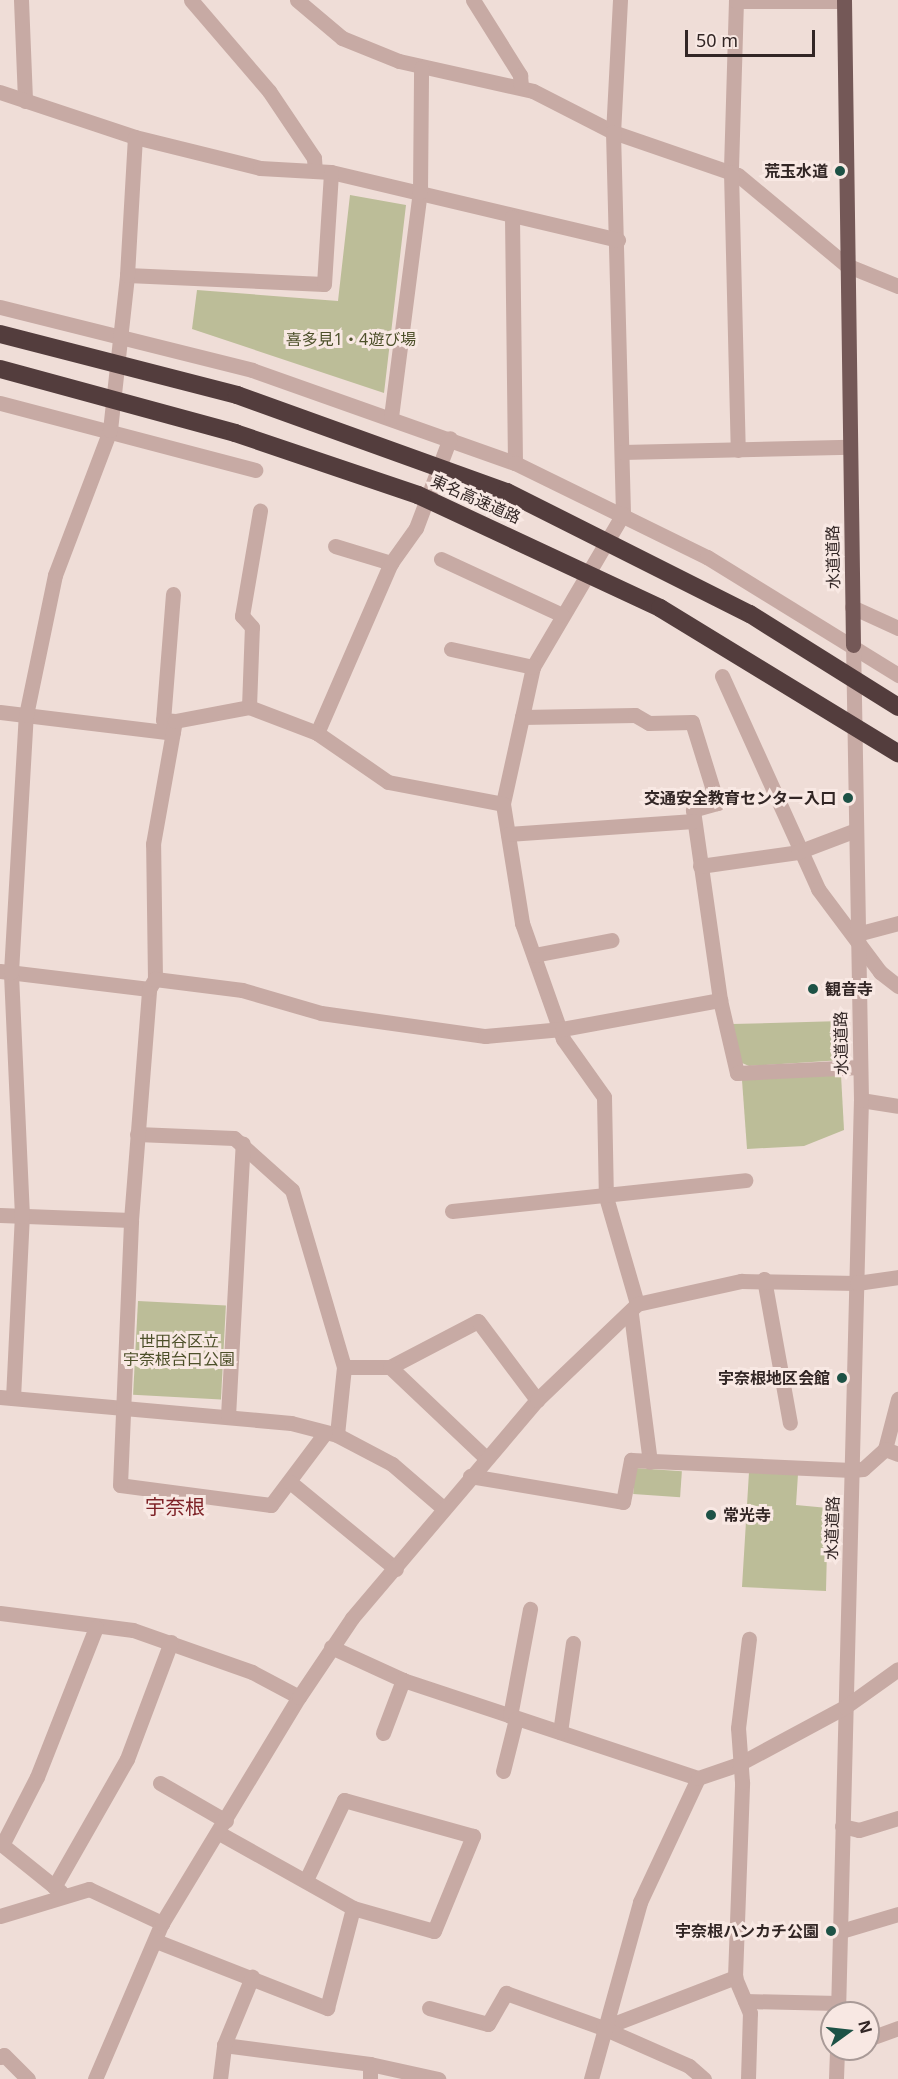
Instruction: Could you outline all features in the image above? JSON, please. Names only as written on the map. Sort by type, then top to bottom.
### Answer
[{"type":"highway","name":"東名高速道路","points":[[0,334],[237,395],[507,492],[750,614],[898,707]]},
{"type":"highway","name":"東名高速道路","points":[[0,369],[235,433],[429,500],[660,608],[898,753]]},
{"type":"main road","name":"水道道路","points":[[844,1],[853,645]]},
{"type":"street","points":[[21,0],[25,101]]},
{"type":"street","points":[[190,0],[269,91],[314,158],[315,171]]},
{"type":"street","points":[[297,0],[342,38],[421,68],[520,87],[613,132],[731,172],[846,265],[898,286]]},
{"type":"street","points":[[473,0],[520,75],[520,87]]},
{"type":"street","points":[[620,0],[613,132],[618,240],[623,514],[533,667],[503,804],[522,923],[562,1029],[563,1039],[604,1097],[606,1197],[634,1309],[650,1462]]},
{"type":"street","points":[[738,450],[731,172],[736,0],[844,1]]},
{"type":"street","points":[[391,417],[420,192],[421,68]]},
{"type":"street","points":[[0,92],[135,137],[260,168],[332,172],[420,192],[512,217],[618,240]]},
{"type":"street","points":[[135,137],[128,275],[110,430],[55,575],[26,715],[5,971],[21,1216],[7,1398],[228,1416],[331,1434],[392,1464],[442,1508]]},
{"type":"street","points":[[128,275],[324,284],[332,172]]},
{"type":"street","points":[[512,217],[515,464]]},
{"type":"street","points":[[0,307],[122,334],[391,417],[515,464],[623,514],[853,645],[898,675]]},
{"type":"street","points":[[0,404],[110,430],[255,470]]},
{"type":"street","points":[[317,733],[391,563],[416,528],[450,438]]},
{"type":"street","points":[[622,452],[850,447]]},
{"type":"street","points":[[249,707],[252,627],[242,616],[260,511]]},
{"type":"street","points":[[335,546],[391,563]]},
{"type":"street","points":[[441,559],[562,615]]},
{"type":"street","points":[[173,594],[163,720],[174,727]]},
{"type":"street","points":[[852,607],[898,628]]},
{"type":"street","name":"水道道路","points":[[838,2001],[861,1100],[853,645]]},
{"type":"street","points":[[451,649],[533,667]]},
{"type":"street","points":[[722,676],[818,889],[857,937],[880,972],[898,986]]},
{"type":"street","points":[[0,712],[100,724],[174,727],[249,707],[317,733],[388,782],[503,804]]},
{"type":"street","points":[[522,717],[635,715],[649,723],[692,722],[717,803],[693,810],[693,821],[720,1000],[737,1073],[860,1067]]},
{"type":"street","points":[[137,1134],[243,1143],[292,1190],[344,1367],[331,1434],[271,1505],[120,1485],[131,1220],[137,1134],[152,984],[153,844],[174,727]]},
{"type":"street","points":[[508,834],[693,821]]},
{"type":"street","points":[[700,866],[801,851],[856,830]]},
{"type":"street","points":[[857,937],[898,923]]},
{"type":"street","points":[[534,955],[612,940]]},
{"type":"street","points":[[5,971],[242,990],[321,1013],[485,1036],[562,1029],[720,1000]]},
{"type":"street","points":[[861,1100],[898,1106]]},
{"type":"street","points":[[228,1416],[243,1143]]},
{"type":"street","points":[[452,1211],[606,1197],[745,1180]]},
{"type":"street","points":[[0,1215],[131,1220]]},
{"type":"street","points":[[94,2079],[162,1923],[223,1827],[331,1647],[396,1569],[442,1508],[537,1400],[634,1309],[764,1280],[857,1282],[898,1277]]},
{"type":"street","points":[[764,1280],[790,1423]]},
{"type":"street","points":[[344,1367],[390,1367],[478,1321],[537,1400]]},
{"type":"street","points":[[390,1367],[485,1457]]},
{"type":"street","points":[[470,1476],[623,1502],[631,1460],[862,1469],[892,1451],[898,1398]]},
{"type":"street","points":[[290,1482],[396,1569]]},
{"type":"street","points":[[503,1771],[530,1609]]},
{"type":"street","points":[[0,1613],[96,1627],[171,1642],[252,1672],[299,1697]]},
{"type":"street","points":[[58,1891],[1,1844],[37,1778],[96,1627]]},
{"type":"street","points":[[748,2079],[750,2013],[735,1977],[739,1764],[749,1639]]},
{"type":"street","points":[[58,1891],[127,1759],[171,1642]]},
{"type":"street","points":[[561,1732],[573,1643]]},
{"type":"street","points":[[331,1647],[403,1680],[698,1778],[739,1764],[845,1707],[898,1669]]},
{"type":"street","points":[[383,1733],[403,1680]]},
{"type":"street","points":[[591,2079],[603,2028],[640,1902],[698,1778]]},
{"type":"street","points":[[160,1783],[223,1827],[306,1880],[353,1908],[434,1931],[473,1836],[344,1800],[306,1880]]},
{"type":"street","points":[[842,1826],[860,1830],[898,1818]]},
{"type":"street","points":[[0,1916],[58,1891],[89,1889],[162,1923]]},
{"type":"street","points":[[156,1941],[327,2008],[353,1908]]},
{"type":"street","points":[[841,1931],[898,1914]]},
{"type":"street","points":[[220,2079],[224,2045],[252,1977]]},
{"type":"street","points":[[603,2028],[735,1977]]},
{"type":"street","points":[[429,2008],[488,2024],[506,1994],[603,2028],[689,2066],[704,2079]]},
{"type":"street","points":[[745,2001],[820,2007]]},
{"type":"street","points":[[880,2035],[898,2028]]},
{"type":"street","points":[[224,2045],[370,2071],[438,2079]]},
{"type":"street","points":[[0,2057],[4,2055],[28,2079]]},
{"type":"street","points":[[836,2079],[837,2061]]},
{"type":"green space","name":"喜多見1・4遊び場","points":[[350,195],[406,205],[384,393],[192,329],[197,290],[338,301]]},
{"type":"green space","points":[[842,1021],[842,1060],[749,1066],[742,1063],[732,1024]]},
{"type":"green space","points":[[841,1075],[844,1130],[804,1146],[747,1149],[742,1080]]},
{"type":"green space","name":"世田谷区立 宇奈根台口公園","points":[[138,1301],[226,1306],[221,1399],[133,1395]]},
{"type":"green space","points":[[635,1468],[682,1471],[680,1497],[633,1494]]},
{"type":"green space","points":[[749,1472],[798,1474],[796,1505],[828,1508],[826,1591],[742,1587]]},
{"type":"place","name":"荒玉水道","points":[[840,171]]},
{"type":"place","name":"交通安全教育センター入口","points":[[848,798]]},
{"type":"place","name":"観音寺","points":[[813,989]]},
{"type":"place","name":"宇奈根地区会館","points":[[842,1378]]},
{"type":"place","name":"常光寺","points":[[711,1515]]},
{"type":"place","name":"宇奈根ハンカチ公園","points":[[831,1931]]},
{"type":"district","name":"宇奈根","points":[[175,1506]]}]
